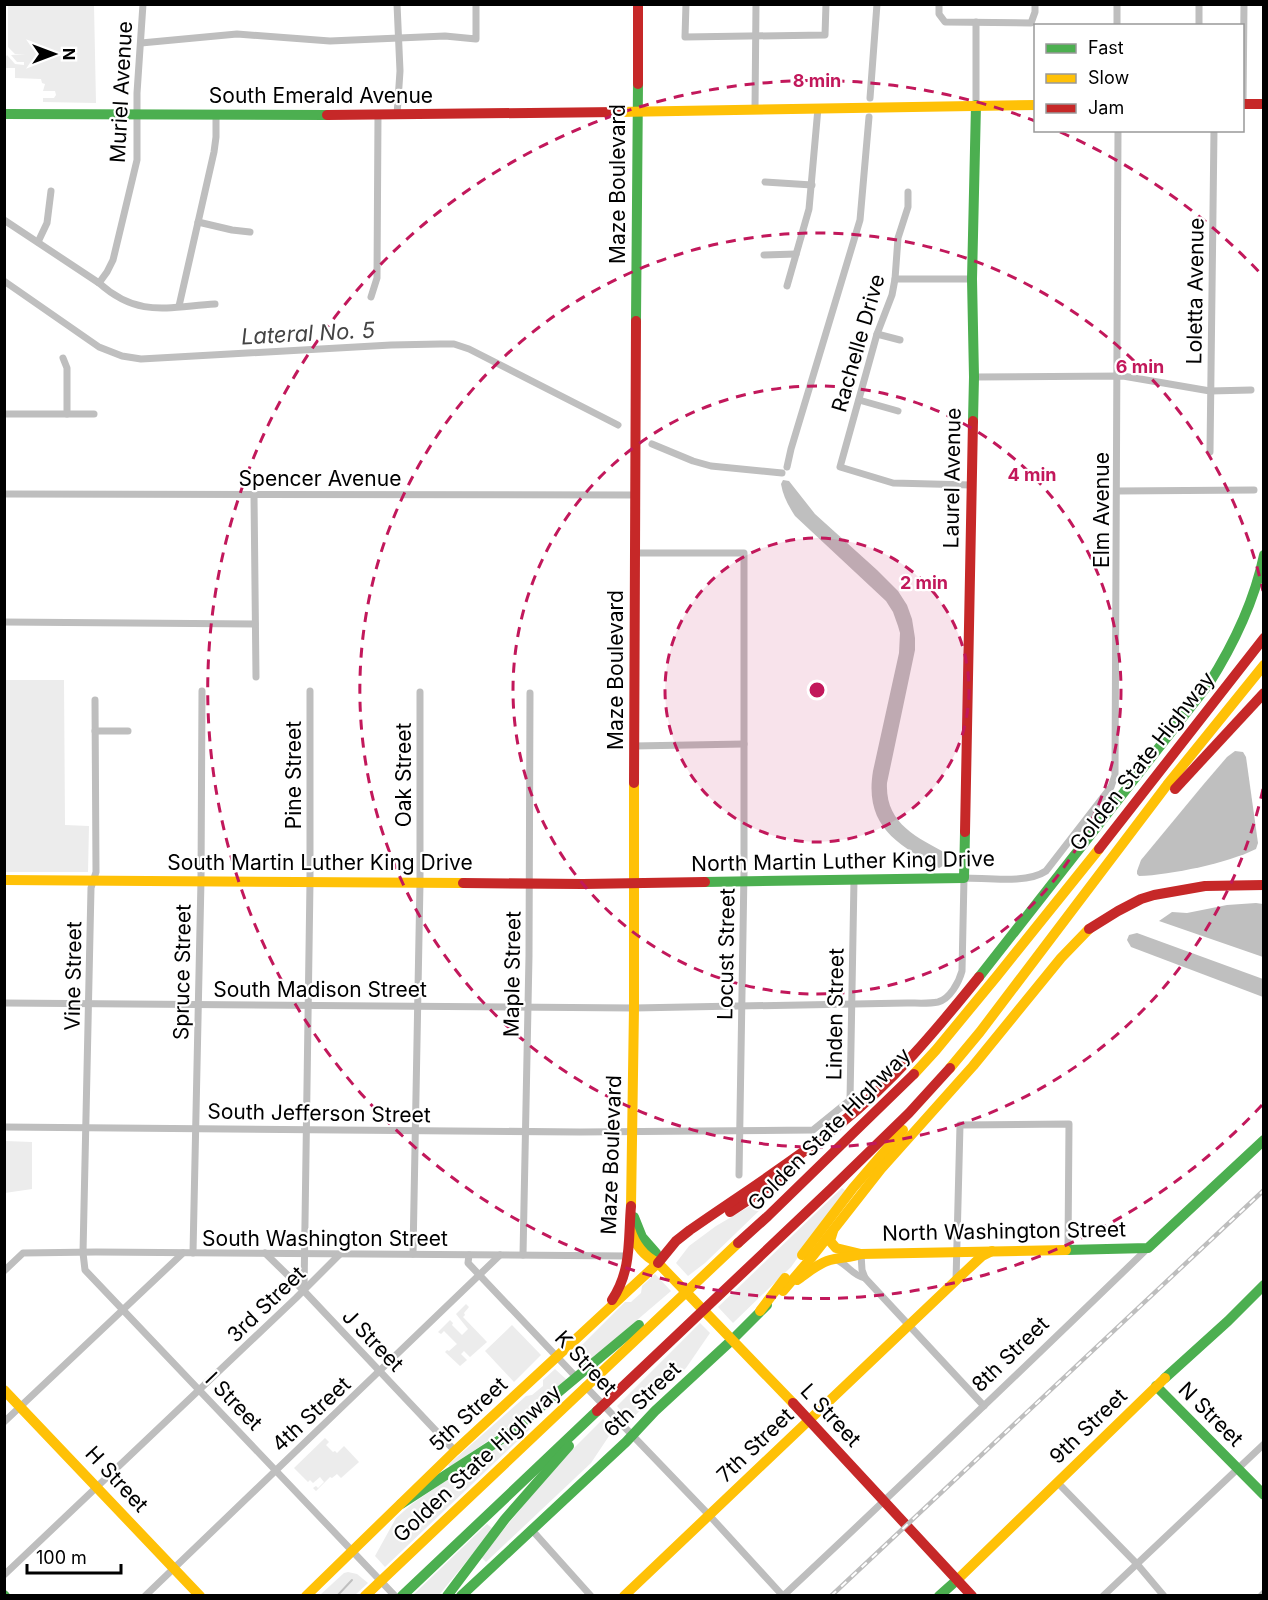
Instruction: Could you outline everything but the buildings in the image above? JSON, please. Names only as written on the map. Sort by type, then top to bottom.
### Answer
[{"type":"main road","name":"Maze Boulevard","points":[[592,1323],[620,1288],[627,1270],[631,1206],[634,1008],[638,4]]},
{"type":"main road","points":[[1244,104],[1263,104]]},
{"type":"main road","name":"Laurel Avenue","points":[[964,878],[970,484],[974,377],[972,279],[976,105]]},
{"type":"main road","name":"South Emerald Avenue","points":[[4,114],[378,116],[1034,105]]},
{"type":"main road","points":[[658,1263],[676,1241],[690,1230],[842,1123],[895,1074],[946,1018],[1218,671],[1246,616],[1256,588],[1263,555]]},
{"type":"main road","name":"Golden State Highway","points":[[365,1596],[768,1216],[915,1073],[997,976],[1161,771],[1263,638]]},
{"type":"main road","name":"Golden State Highway","points":[[402,1596],[909,1113],[958,1059],[1007,997],[1152,806],[1263,665]]},
{"type":"main road","points":[[1152,806],[1169,794],[1263,693]]},
{"type":"main road","name":"North Martin Luther King Drive","points":[[634,883],[964,878]]},
{"type":"main road","name":"South Martin Luther King Drive","points":[[4,880],[634,883]]},
{"type":"main road","points":[[783,1291],[881,1169],[973,1066],[1065,953],[1089,929],[1118,910],[1154,895],[1205,886],[1263,885]]},
{"type":"main road","points":[[760,1311],[853,1188],[975,1048],[1007,997]]},
{"type":"main road","points":[[658,1263],[695,1234],[786,1176],[882,1105]]},
{"type":"main road","name":"8th Street","points":[[1148,1248],[1263,1140]]},
{"type":"main road","name":"L Street","points":[[631,1206],[639,1230],[648,1246],[656,1253],[658,1263]]},
{"type":"main road","name":"L Street","points":[[630,1229],[640,1250],[658,1263],[733,1339],[972,1596]]},
{"type":"main road","points":[[833,1231],[830,1241],[836,1248],[861,1254]]},
{"type":"main road","name":"North Washington Street","points":[[861,1254],[1148,1248]]},
{"type":"main road","name":"7th Street","points":[[624,1596],[982,1256],[992,1251]]},
{"type":"main road","name":"6th Street","points":[[461,1596],[783,1291],[819,1264],[861,1254]]},
{"type":"main road","name":"5th Street","points":[[306,1596],[455,1451],[658,1263]]},
{"type":"main road","points":[[401,1504],[525,1421],[713,1266]]},
{"type":"main road","name":"9th Street","points":[[939,1596],[1156,1386],[1262,1289]]},
{"type":"main road","name":"N Street","points":[[1156,1386],[1263,1495]]},
{"type":"main road","name":"H Street","points":[[4,1390],[200,1596]]},
{"type":"main road","points":[[447,1596],[505,1519],[567,1449],[593,1414]]},
{"type":"street","name":"Muriel Avenue","points":[[99,283],[107,272],[115,252],[136,160],[137,93],[143,4]]},
{"type":"street","points":[[397,4],[400,71],[397,115]]},
{"type":"street","points":[[141,44],[237,34],[330,41],[445,36],[476,39],[476,4]]},
{"type":"street","points":[[686,4],[685,38],[825,35],[826,4]]},
{"type":"street","points":[[755,109],[756,4]]},
{"type":"street","points":[[939,4],[939,14],[945,21],[976,22],[1031,22],[1035,4]]},
{"type":"street","points":[[1117,4],[1117,24]]},
{"type":"street","points":[[1199,4],[1199,24]]},
{"type":"street","points":[[1244,4],[1244,24]]},
{"type":"street","name":"Laurel Avenue","points":[[976,22],[976,105]]},
{"type":"street","points":[[787,286],[809,209],[818,108]]},
{"type":"street","points":[[179,306],[214,152],[216,114]]},
{"type":"street","points":[[371,297],[377,278],[378,116]]},
{"type":"street","name":"Elm Avenue","points":[[1050,867],[1111,788],[1115,776],[1118,132]]},
{"type":"street","name":"Loletta Avenue","points":[[1210,452],[1214,132]]},
{"type":"street","points":[[765,182],[812,185]]},
{"type":"street","points":[[38,242],[47,223],[51,191]]},
{"type":"street","name":"Rachelle Drive","points":[[909,192],[908,207],[898,238],[892,295],[877,333],[840,467],[893,483],[970,484]]},
{"type":"street","points":[[4,220],[130,304],[152,309],[215,304]]},
{"type":"street","points":[[198,222],[250,232]]},
{"type":"street","points":[[764,255],[796,254]]},
{"type":"street","points":[[895,279],[972,279]]},
{"type":"street","points":[[877,333],[900,340]]},
{"type":"street","points":[[63,358],[67,368],[67,414]]},
{"type":"street","points":[[974,377],[1118,376],[1210,390],[1251,390]]},
{"type":"street","points":[[859,400],[898,411]]},
{"type":"street","points":[[4,414],[94,414]]},
{"type":"street","points":[[1118,491],[1254,490]]},
{"type":"street","name":"Spencer Avenue","points":[[4,494],[635,495]]},
{"type":"street","points":[[254,495],[256,677]]},
{"type":"street","name":"Locust Street","points":[[635,553],[744,553],[744,882],[739,1175]]},
{"type":"street","points":[[4,622],[255,624]]},
{"type":"street","name":"Spruce Street","points":[[193,1253],[201,880],[202,691]]},
{"type":"street","name":"Pine Street","points":[[304,1291],[310,882],[310,691]]},
{"type":"street","name":"Oak Street","points":[[413,1254],[420,883],[420,692]]},
{"type":"street","name":"Maple Street","points":[[523,1256],[530,883],[530,693]]},
{"type":"street","name":"Vine Street","points":[[83,1253],[91,888],[96,872],[95,700]]},
{"type":"street","points":[[95,731],[128,731]]},
{"type":"street","points":[[634,746],[744,744]]},
{"type":"street","name":"North Martin Luther King Drive","points":[[964,878],[1030,878],[1050,867]]},
{"type":"street","name":"Laurel Avenue","points":[[962,971],[964,878]]},
{"type":"street","name":"Linden Street","points":[[813,1130],[850,1100],[854,880]]},
{"type":"street","name":"South Madison Street","points":[[4,1003],[634,1008],[937,1002],[945,999],[960,978],[962,971]]},
{"type":"street","points":[[956,1281],[960,1125],[1069,1124],[1068,1249]]},
{"type":"street","name":"South Jefferson Street","points":[[4,1127],[526,1132],[813,1130]]},
{"type":"street","name":"8th Street","points":[[783,1595],[884,1502],[1148,1248]]},
{"type":"street","name":"South Washington Street","points":[[4,1271],[23,1253],[628,1256]]},
{"type":"street","name":"I Street","points":[[83,1253],[85,1270],[395,1596]]},
{"type":"street","points":[[4,1422],[183,1253]]},
{"type":"street","name":"J Street","points":[[265,1253],[304,1291],[455,1451]]},
{"type":"street","name":"3rd Street","points":[[4,1575],[304,1291],[340,1254]]},
{"type":"street","points":[[861,1254],[865,1278],[984,1406]]},
{"type":"street","name":"K Street","points":[[469,1255],[468,1263],[480,1276],[783,1595]]},
{"type":"street","name":"4th Street","points":[[145,1596],[500,1255]]},
{"type":"street","points":[[833,1259],[844,1263],[855,1274],[865,1278]]},
{"type":"street","points":[[1103,1596],[1263,1444]]},
{"type":"street","points":[[1058,1483],[1137,1564],[1164,1596]]},
{"type":"street","points":[[531,1529],[591,1596]]},
{"type":"shaded area","points":[[8,5],[94,5],[96,103],[43,102],[43,98],[54,98],[55,91],[43,91],[45,84],[41,79],[15,78],[15,68],[5,68],[7,55],[15,64],[24,65],[24,62],[17,62],[11,55],[26,54],[15,54],[8,47]]},
{"type":"shaded area","points":[[783,480],[789,481],[815,514],[877,570],[898,591],[907,605],[912,619],[915,650],[887,783],[888,797],[891,809],[905,828],[947,854],[946,862],[939,868],[897,841],[879,820],[874,806],[873,771],[899,653],[900,633],[893,612],[886,601],[795,516],[783,493],[781,484]]},
{"type":"shaded area","points":[[5,680],[64,680],[65,825],[89,826],[88,872],[5,872]]},
{"type":"shaded area","points":[[1235,751],[1243,752],[1246,757],[1258,843],[1256,849],[1199,867],[1139,876],[1137,871],[1141,860],[1227,757]]},
{"type":"shaded area","points":[[1263,904],[1263,957],[1159,921],[1172,912],[1187,913],[1227,905]]},
{"type":"shaded area","points":[[1137,933],[1263,979],[1263,997],[1131,947],[1127,940],[1129,935]]},
{"type":"shaded area","points":[[5,1141],[32,1142],[32,1189],[5,1193]]},
{"type":"shaded area","points":[[842,1188],[846,1191],[791,1267],[733,1323],[718,1307]]},
{"type":"shaded area","points":[[762,1199],[765,1205],[705,1263],[688,1276],[676,1263],[689,1246],[716,1226]]},
{"type":"shaded area","points":[[655,1274],[671,1291],[581,1368],[570,1357],[625,1302],[631,1302],[641,1293],[642,1286]]},
{"type":"shaded area","points":[[466,1304],[469,1307],[463,1317],[487,1342],[470,1357],[464,1351],[461,1354],[467,1360],[460,1366],[445,1352],[457,1344],[444,1331],[441,1334],[438,1332],[450,1320],[462,1335],[468,1329],[456,1314]]},
{"type":"shaded area","points":[[700,1323],[710,1333],[686,1368],[630,1420],[617,1406]]},
{"type":"shaded area","points":[[512,1325],[541,1355],[514,1382],[485,1351]]},
{"type":"shaded area","points":[[555,1369],[567,1380],[520,1419],[450,1467],[448,1465],[526,1396],[532,1395],[543,1386],[543,1380]]},
{"type":"shaded area","points":[[603,1419],[613,1430],[591,1463],[486,1562],[481,1557],[556,1466]]},
{"type":"shaded area","points":[[526,1424],[530,1429],[385,1567],[375,1556],[396,1518],[412,1504]]},
{"type":"shaded area","points":[[325,1438],[329,1442],[326,1445],[333,1452],[337,1453],[344,1446],[359,1462],[341,1478],[337,1474],[330,1477],[316,1491],[313,1488],[316,1486],[318,1488],[324,1482],[320,1477],[313,1483],[310,1480],[308,1482],[294,1468]]},
{"type":"shaded area","points":[[487,1524],[493,1529],[439,1595],[413,1595]]},
{"type":"shaded area","points":[[344,1573],[357,1574],[368,1583],[355,1595],[320,1595]]},
{"type":"waterway","points":[[870,98],[877,4]]},
{"type":"waterway","points":[[787,467],[860,220],[869,117]]},
{"type":"waterway","name":"Lateral No. 5","points":[[4,281],[99,347],[122,356],[141,359],[391,345],[454,344],[469,349],[618,425]]},
{"type":"waterway","points":[[652,444],[711,466],[782,473]]},
{"type":"waterway","points":[[337,1596],[352,1580]]},
{"type":"railway","points":[[831,1596],[1264,1190]]},
{"type":"traffic: fast","points":[[636,321],[638,84]]},
{"type":"traffic: fast","points":[[973,421],[972,279],[976,105]]},
{"type":"traffic: fast","points":[[4,114],[327,115]]},
{"type":"traffic: fast","points":[[979,977],[1208,685],[1242,623],[1255,590],[1264,555]]},
{"type":"traffic: fast","points":[[705,882],[964,878],[965,832]]},
{"type":"traffic: fast","points":[[1066,1250],[1148,1248],[1264,1140]]},
{"type":"traffic: fast","points":[[634,1217],[642,1237],[656,1253],[658,1263]]},
{"type":"traffic: fast","points":[[1165,1378],[1264,1285]]},
{"type":"traffic: fast","points":[[461,1596],[626,1442],[655,1411],[767,1305]]},
{"type":"traffic: fast","points":[[401,1504],[506,1436],[639,1325]]},
{"type":"traffic: fast","points":[[1156,1386],[1264,1495]]},
{"type":"traffic: fast","points":[[402,1596],[597,1411]]},
{"type":"traffic: fast","points":[[447,1596],[505,1519],[569,1446]]},
{"type":"traffic: fast","points":[[939,1596],[957,1580]]},
{"type":"traffic: slow","points":[[618,112],[1034,105]]},
{"type":"traffic: slow","points":[[950,1068],[980,1032],[1167,785],[1264,665]]},
{"type":"traffic: slow","points":[[631,1206],[634,783]]},
{"type":"traffic: slow","points":[[914,1074],[997,976],[1099,849]]},
{"type":"traffic: slow","points":[[4,880],[463,883]]},
{"type":"traffic: slow","points":[[783,1291],[881,1169],[973,1066],[1061,958],[1089,929]]},
{"type":"traffic: slow","points":[[802,1255],[853,1188],[903,1130]]},
{"type":"traffic: slow","points":[[630,1229],[634,1240],[644,1253],[658,1263],[793,1403]]},
{"type":"traffic: slow","points":[[833,1231],[830,1241],[836,1248],[861,1254]]},
{"type":"traffic: slow","points":[[365,1596],[738,1243]]},
{"type":"traffic: slow","points":[[797,1280],[827,1261],[861,1254],[1066,1250]]},
{"type":"traffic: slow","points":[[624,1596],[967,1270],[982,1256],[992,1251]]},
{"type":"traffic: slow","points":[[306,1596],[455,1451],[658,1263]]},
{"type":"traffic: slow","points":[[760,1311],[785,1278]]},
{"type":"traffic: slow","points":[[957,1580],[1165,1378]]},
{"type":"traffic: slow","points":[[4,1390],[200,1596]]},
{"type":"traffic: jam","points":[[638,4],[638,84]]},
{"type":"traffic: jam","points":[[1244,104],[1264,104]]},
{"type":"traffic: jam","points":[[327,115],[618,112]]},
{"type":"traffic: jam","points":[[634,783],[636,321]]},
{"type":"traffic: jam","points":[[965,832],[973,421]]},
{"type":"traffic: jam","points":[[1099,849],[1264,638]]},
{"type":"traffic: jam","points":[[1175,789],[1264,693]]},
{"type":"traffic: jam","points":[[463,883],[705,882]]},
{"type":"traffic: jam","points":[[1089,929],[1118,911],[1154,895],[1205,886],[1264,885]]},
{"type":"traffic: jam","points":[[658,1263],[676,1241],[690,1230],[804,1152],[859,1108],[914,1054],[979,977]]},
{"type":"traffic: jam","points":[[597,1411],[831,1189],[909,1113],[950,1068]]},
{"type":"traffic: jam","points":[[738,1243],[914,1074]]},
{"type":"traffic: jam","points":[[730,1212],[791,1172]]},
{"type":"traffic: jam","points":[[612,1300],[626,1266],[631,1206]]},
{"type":"traffic: jam","points":[[793,1403],[972,1596]]}]
